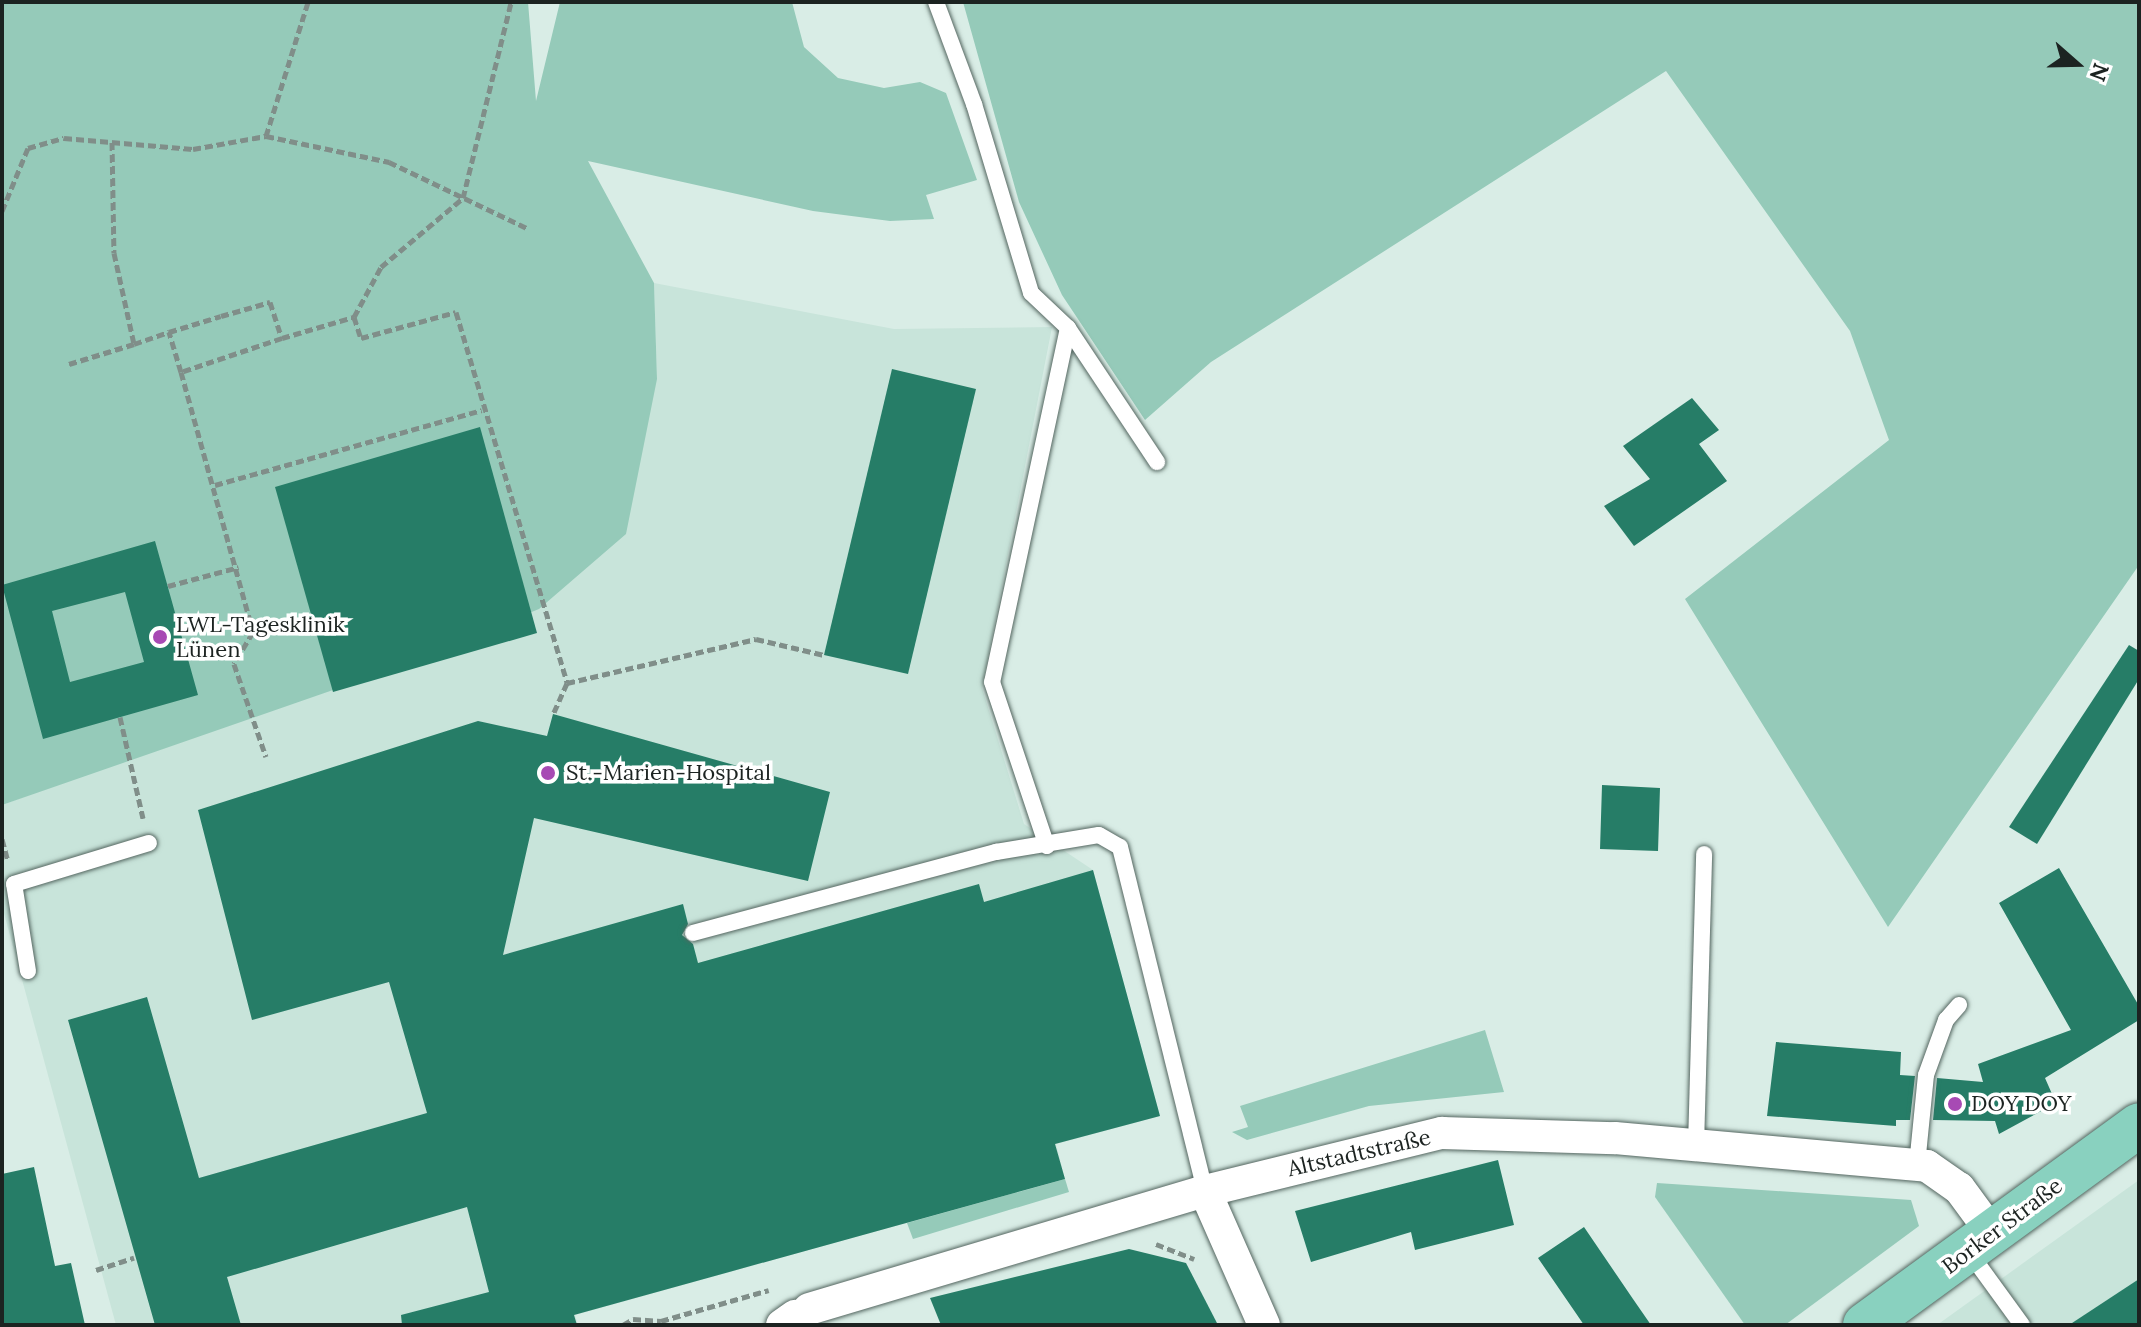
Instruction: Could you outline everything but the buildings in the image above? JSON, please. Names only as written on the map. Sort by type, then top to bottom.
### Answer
[{"type":"main road","name":"Borker Straße","points":[[1865,1325],[2139,1125]]},
{"type":"street","name":"Altstadtstraße","points":[[795,1317],[1205,1191],[1442,1133],[1696,1146],[1917,1165],[1943,1172],[1980,1242]]},
{"type":"street","points":[[1205,1191],[1264,1325]]},
{"type":"lane","points":[[936,2],[974,104],[1031,293],[1068,328],[1157,462]]},
{"type":"lane","points":[[1047,846],[992,682],[1068,328]]},
{"type":"lane","points":[[693,933],[996,852],[1099,835],[1120,847],[1205,1191]]},
{"type":"lane","points":[[28,971],[14,884],[149,843]]},
{"type":"lane","points":[[1696,1146],[1704,854]]},
{"type":"lane","points":[[1917,1165],[1926,1075],[1946,1020],[1959,1005]]},
{"type":"lane","points":[[1980,1242],[2022,1325]]},
{"type":"path","points":[[266,136],[308,2]]},
{"type":"path","points":[[181,372],[354,317],[381,267],[463,198],[511,2]]},
{"type":"path","points":[[2,211],[28,148],[64,138],[193,149],[266,136],[389,162],[529,229]]},
{"type":"path","points":[[112,142],[114,253],[134,344]]},
{"type":"path","points":[[69,364],[270,302],[282,338]]},
{"type":"path","points":[[354,317],[361,338],[456,312],[482,410],[567,683],[553,714]]},
{"type":"path","points":[[169,332],[239,567],[253,632],[234,664],[266,757]]},
{"type":"path","points":[[215,485],[482,410]]},
{"type":"path","points":[[168,586],[239,567]]},
{"type":"path","points":[[567,683],[756,639],[824,655]]},
{"type":"path","points":[[120,717],[149,843]]},
{"type":"path","points":[[1145,1241],[1191,1255],[1200,1268]]},
{"type":"path","points":[[96,1270],[134,1258]]},
{"type":"path","points":[[623,1325],[633,1319],[661,1321],[770,1290]]},
{"type":"shaded area","name":"St.-Marien-Hospital","points":[[654,283],[894,329],[1052,327],[982,688],[1024,824],[1093,870],[1160,1116],[1056,1144],[1065,1179],[575,1315],[578,1325],[116,1325],[2,906],[2,805],[197,733],[657,379]]},
{"type":"shaded area","points":[[2139,1180],[2139,1325],[1937,1325]]},
{"type":"green space","points":[[2,2],[528,2],[536,101],[560,2],[792,2],[804,47],[838,78],[884,88],[920,82],[946,93],[977,180],[926,195],[934,219],[890,221],[813,211],[588,161],[654,283],[657,379],[626,534],[539,609],[379,674],[2,805]]},
{"type":"green space","points":[[963,2],[2139,2],[2139,565],[1888,927],[1685,599],[1889,440],[1850,331],[1666,71],[1211,362],[1145,420],[1062,295],[1019,202]]},
{"type":"green space","points":[[1485,1030],[1504,1092],[1369,1106],[1247,1140],[1232,1132],[1248,1127],[1240,1106]]},
{"type":"green space","points":[[1065,1179],[1069,1192],[913,1239],[907,1223]]},
{"type":"green space","points":[[1657,1183],[1911,1200],[1919,1226],[1785,1325],[1745,1325],[1655,1197]]},
{"type":"place","name":"LWL-Tagesklinik Lünen","points":[[160,637]]},
{"type":"place","name":"St.-Marien-Hospital","points":[[548,773]]},
{"type":"place","name":"DOY DOY","points":[[1955,1104]]}]
